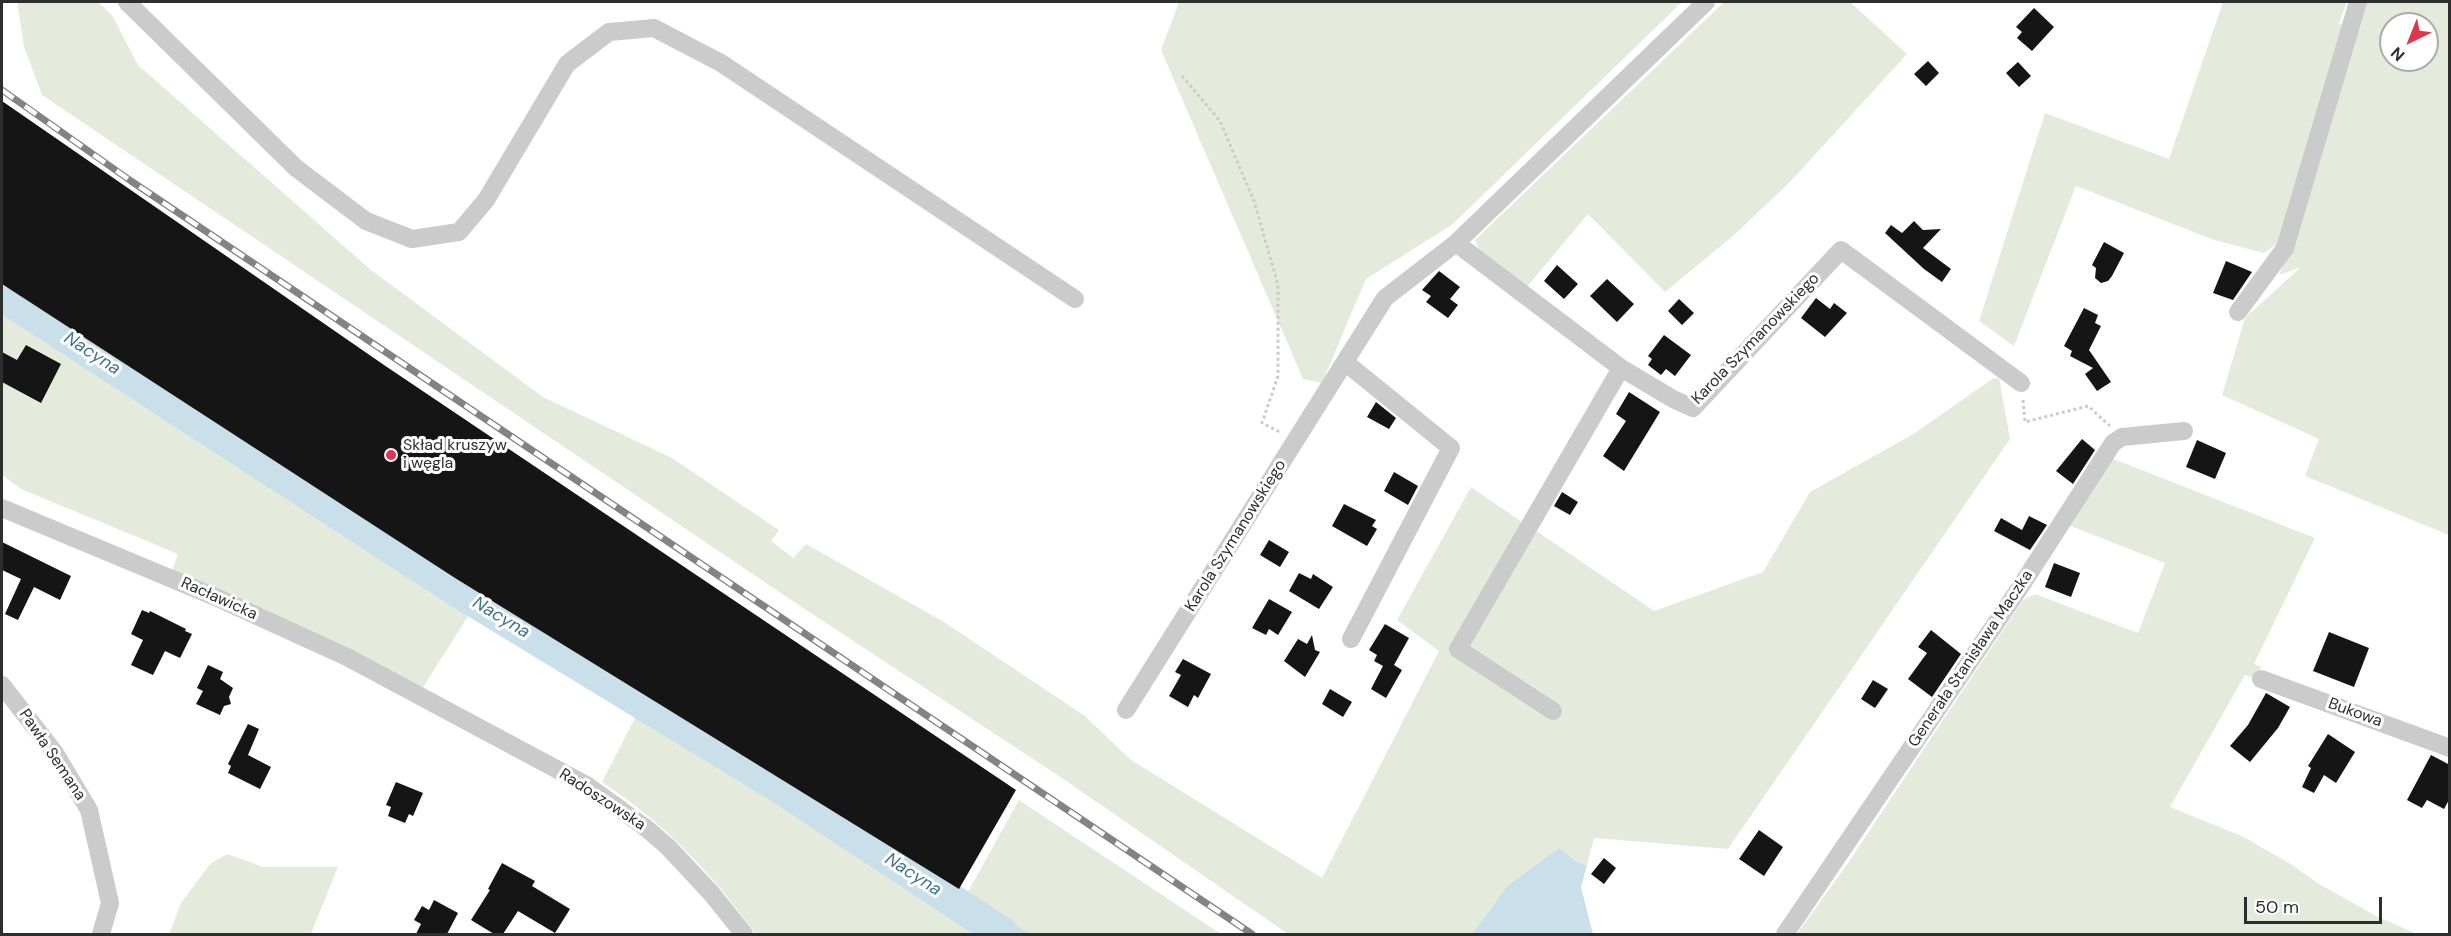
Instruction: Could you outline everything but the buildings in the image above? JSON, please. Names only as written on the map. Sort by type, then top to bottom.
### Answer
[{"type":"street","points":[[126,2],[296,168],[366,221],[412,239],[459,232],[486,200],[567,64],[609,32],[654,28],[721,63],[1075,299]]},
{"type":"street","name":"Karola Szymanowskiego","points":[[1126,710],[1385,298],[1456,243],[1706,2]]},
{"type":"street","points":[[2238,312],[2285,248],[2358,2]]},
{"type":"street","name":"Karola Szymanowskiego","points":[[1456,243],[1621,368],[1673,399],[1693,408],[1841,250],[2021,383]]},
{"type":"street","points":[[1346,363],[1450,448],[1351,639]]},
{"type":"street","points":[[1552,711],[1458,649],[1621,368]]},
{"type":"street","points":[[2122,437],[2184,431]]},
{"type":"street","name":"Generała Stanisława Maczka","points":[[1785,934],[2019,589],[2113,443],[2122,437]]},
{"type":"street","name":"Racławicka","points":[[2,508],[220,599],[347,657],[432,701]]},
{"type":"street","name":"Bukowa","points":[[2260,679],[2450,748]]},
{"type":"street","name":"Pawła Semana","points":[[2,685],[55,753],[89,810],[110,903],[101,934]]},
{"type":"street","name":"Radoszowska","points":[[432,701],[588,786],[646,828],[691,870],[744,934]]},
{"type":"path","points":[[1182,76],[1220,121],[1254,201],[1278,285],[1278,376],[1262,423],[1296,441]]},
{"type":"path","points":[[2021,383],[2025,422],[2088,406],[2122,437]]},
{"type":"green space","points":[[17,2],[98,2],[112,15],[138,65],[371,270],[543,397],[672,458],[779,530],[771,541],[793,558],[806,544],[944,622],[1085,716],[1131,760],[1322,878],[1439,651],[1397,620],[1471,487],[1522,522],[1463,648],[1535,530],[1654,611],[1763,572],[1810,492],[1915,433],[1992,379],[1999,378],[2010,439],[1728,849],[1594,838],[1587,865],[1579,863],[1559,848],[1507,886],[1472,934],[1288,934],[1059,776],[806,610],[42,95],[24,47]]},
{"type":"green space","points":[[1179,2],[1682,2],[1453,224],[1366,279],[1322,383],[1303,379],[1161,50]]},
{"type":"green space","points":[[1724,2],[1850,2],[1907,54],[1790,182],[1733,236],[1665,292],[1588,214],[1526,288],[1481,254],[1475,240]]},
{"type":"green space","points":[[2223,2],[2347,2],[2339,23],[2356,30],[2365,2],[2449,2],[2449,535],[2305,476],[2319,439],[2222,395],[2245,318],[2301,267],[2279,275],[2298,229],[2264,253],[2214,240],[2076,186],[2014,346],[1979,321],[2045,113],[2169,159]]},
{"type":"green space","points":[[2,302],[249,471],[472,610],[422,689],[171,573],[178,554],[21,489],[2,475]]},
{"type":"green space","points":[[2111,458],[2315,538],[2254,664],[2262,667],[2253,678],[2245,675],[2170,807],[2244,837],[2319,884],[2378,917],[2417,934],[1797,934],[1848,863],[2023,600],[2035,594],[2138,633],[2165,563],[2068,525]]},
{"type":"green space","points":[[639,710],[942,905],[982,934],[756,934],[704,870],[668,833],[602,782]]},
{"type":"green space","points":[[1019,800],[1221,934],[1026,934],[966,895]]},
{"type":"green space","points":[[228,854],[263,867],[338,867],[311,934],[169,934],[181,903],[211,863]]},
{"type":"water","points":[[1559,848],[1579,863],[1587,865],[1581,887],[1593,934],[1472,934],[1507,886]]},
{"type":"water","points":[[953,890],[1030,934],[982,934],[942,905]]},
{"type":"waterway","name":"Nacyna","points":[[2,295],[458,591],[780,787],[1003,934]]},
{"type":"railway","points":[[2,90],[131,181],[1252,934]]},
{"type":"place","name":"Skład kruszyw i węgla","points":[[391,455]]}]
